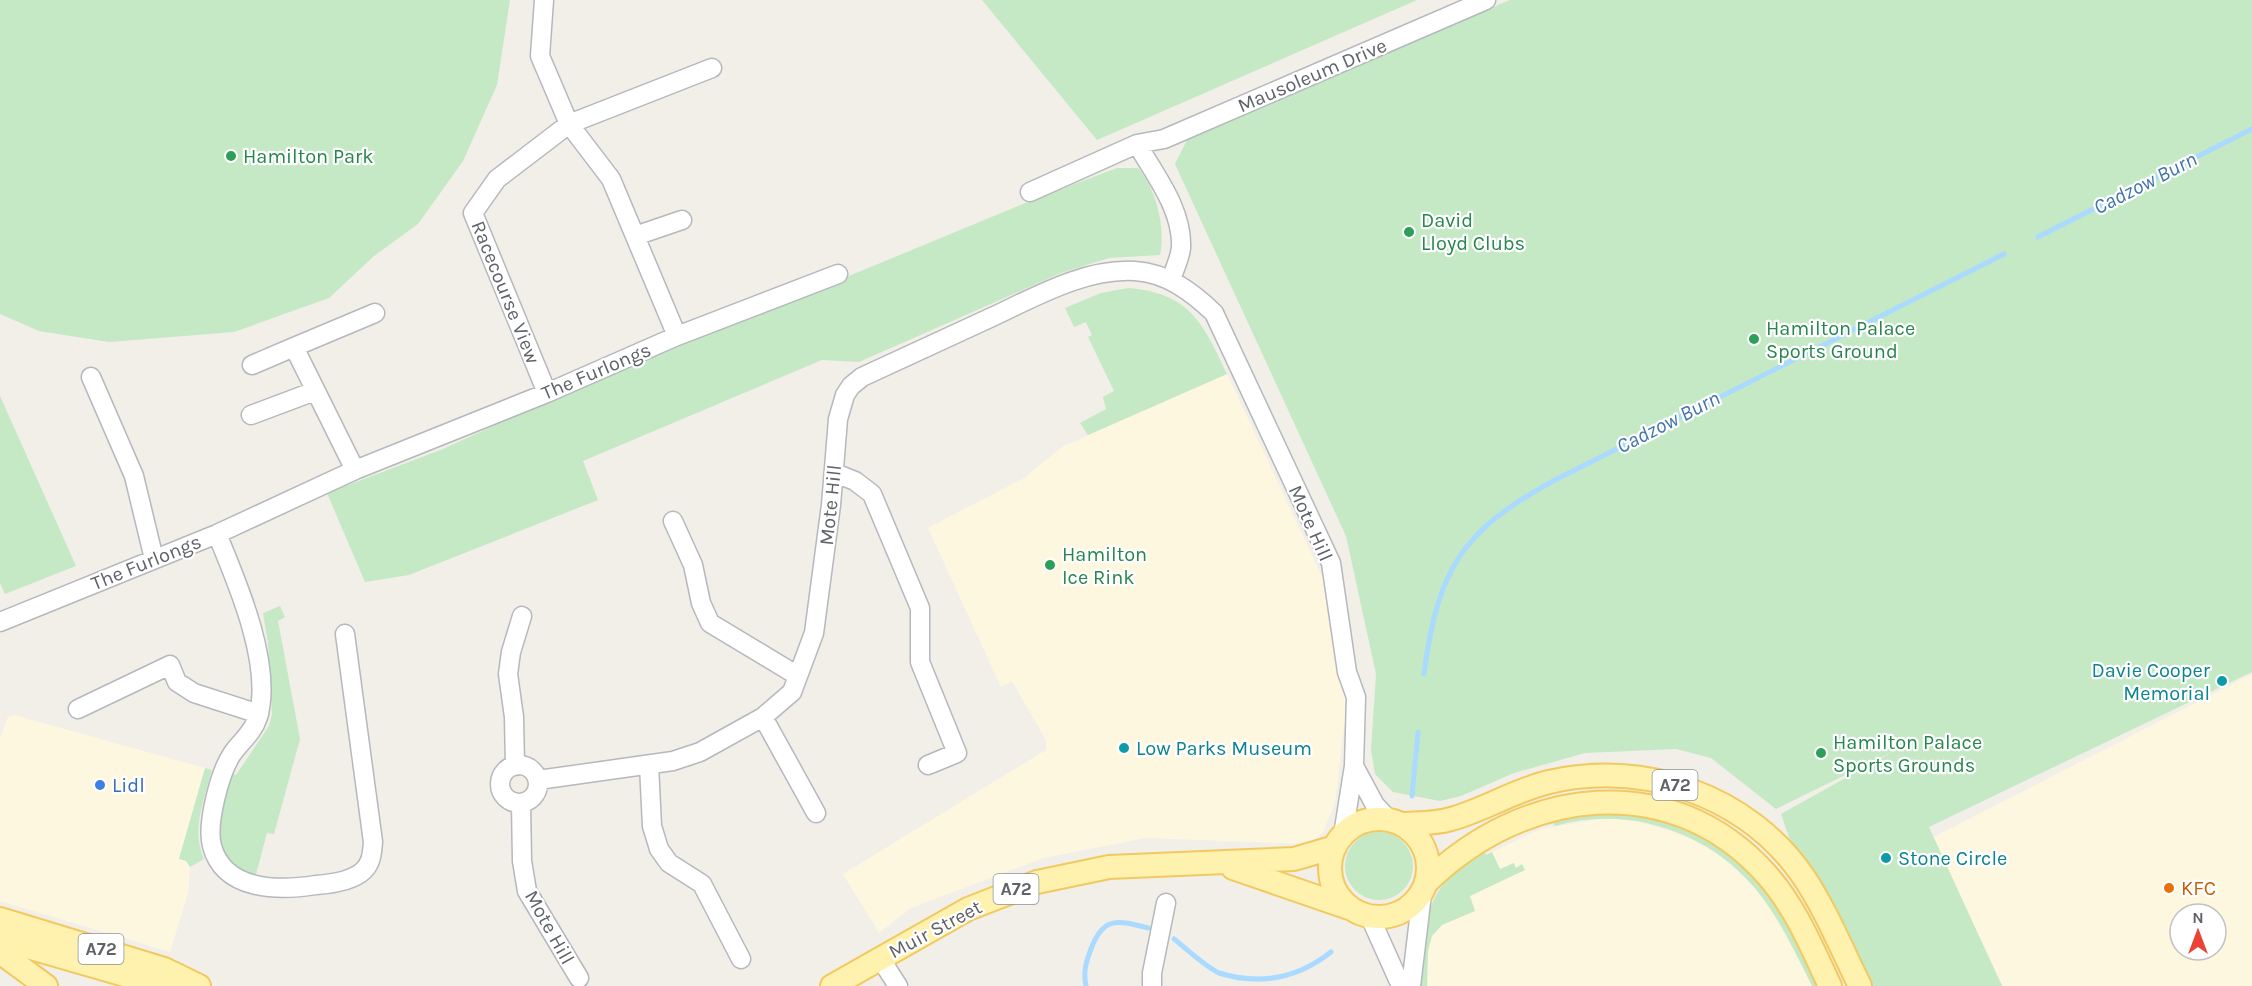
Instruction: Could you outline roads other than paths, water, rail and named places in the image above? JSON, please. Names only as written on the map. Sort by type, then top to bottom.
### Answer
[{"type":"main road","name":"A72","points":[[1339,841],[1364,821],[1450,819],[1526,789],[1571,778],[1642,777],[1682,787],[1736,812],[1768,837],[1796,867],[1816,897],[1860,986]]},
{"type":"main road","name":"A72","points":[[1360,913],[1382,918],[1405,911],[1451,859],[1472,844],[1510,824],[1549,810],[1567,805],[1610,803],[1663,809],[1682,815],[1722,836],[1767,875],[1791,907],[1830,986]]},
{"type":"main road","points":[[1395,822],[1419,838],[1425,848],[1428,859],[1425,888]]},
{"type":"main road","points":[[1339,841],[1331,858],[1331,881],[1342,901],[1360,913]]},
{"type":"main road","name":"Muir Street","points":[[832,986],[968,909],[1037,882],[1109,867],[1152,864],[1221,864],[1294,859],[1339,841]]},
{"type":"main road","name":"Muir Street","points":[[1221,864],[1360,913]]},
{"type":"main road","name":"A72","points":[[0,919],[163,986]]},
{"type":"main road","name":"A72","points":[[0,939],[73,950],[164,969],[199,986]]},
{"type":"main road","points":[[0,952],[46,986]]},
{"type":"street","points":[[544,0],[540,56],[569,124],[611,179],[677,336]]},
{"type":"street","name":"Mausoleum Drive","points":[[1137,144],[1164,138],[1486,0]]},
{"type":"street","points":[[569,124],[712,68]]},
{"type":"street","name":"Racecourse View","points":[[547,393],[473,213],[497,179],[569,124]]},
{"type":"street","points":[[1030,192],[1137,144],[1172,206],[1179,229],[1181,249],[1171,280]]},
{"type":"street","points":[[636,236],[681,220]]},
{"type":"street","name":"Mote Hill","points":[[538,780],[650,765],[673,761],[700,752],[763,717],[787,697],[798,676],[814,633],[842,406],[851,386],[862,376],[1043,294],[1103,272],[1136,271],[1171,280],[1196,296],[1214,313],[1328,556],[1347,672],[1356,697],[1354,766],[1339,841]]},
{"type":"street","name":"The Furlongs","points":[[0,622],[217,534],[355,470],[547,393],[677,336],[838,274]]},
{"type":"street","points":[[252,365],[375,313]]},
{"type":"street","points":[[294,347],[355,470]]},
{"type":"street","points":[[91,376],[134,476],[154,559]]},
{"type":"street","points":[[251,415],[315,391]]},
{"type":"street","points":[[835,472],[855,481],[872,494],[920,608],[920,662],[957,753],[928,765]]},
{"type":"street","points":[[673,521],[693,566],[701,603],[710,623],[798,676]]},
{"type":"street","points":[[217,534],[248,610],[260,684],[259,714],[254,728],[232,754],[222,774],[211,834],[212,847],[230,875],[250,884],[272,889],[330,884],[363,871],[371,859],[373,842],[345,634]]},
{"type":"street","points":[[515,766],[514,717],[508,674],[511,652],[522,616]]},
{"type":"street","points":[[78,709],[170,666],[177,682],[194,693],[259,714]]},
{"type":"street","points":[[763,717],[816,813]]},
{"type":"street","points":[[650,765],[652,826],[659,849],[669,863],[702,884],[741,959]]},
{"type":"street","points":[[515,766],[530,769],[538,780],[534,796],[521,803],[510,801],[505,797],[500,785],[503,774],[515,766]]},
{"type":"street","name":"Mote Hill","points":[[1354,766],[1374,805],[1395,822]]},
{"type":"street","name":"Mote Hill","points":[[521,803],[522,861],[527,891],[579,978]]},
{"type":"street","points":[[1412,986],[1425,888]]},
{"type":"street","points":[[1152,986],[1152,973],[1166,903]]},
{"type":"street","points":[[1360,913],[1401,986]]},
{"type":"street","points":[[880,958],[898,986]]},
{"type":"waterway","name":"Cadzow Burn","points":[[2038,237],[2252,129]]},
{"type":"waterway","name":"Cadzow Burn","points":[[1424,674],[1437,607],[1447,580],[1460,557],[1476,536],[1497,517],[1555,480],[2004,254]]},
{"type":"waterway","name":"Cadzow Burn","points":[[1412,796],[1418,732]]},
{"type":"waterway","name":"Cadzow Burn","points":[[1086,986],[1086,963],[1096,938],[1106,926],[1120,922],[1148,928]]},
{"type":"waterway","name":"Cadzow Burn","points":[[1174,939],[1213,970],[1250,979],[1264,979],[1292,973],[1331,952]]},
{"type":"place","name":"Hamilton Park","points":[[231,156]]},
{"type":"place","name":"David Lloyd Clubs","points":[[1409,232]]},
{"type":"place","name":"Hamilton Palace Sports Ground","points":[[1754,339]]},
{"type":"place","name":"Hamilton Ice Rink","points":[[1050,565]]},
{"type":"place","name":"Davie Cooper Memorial","points":[[2222,681]]},
{"type":"place","name":"Low Parks Museum","points":[[1124,748]]},
{"type":"place","name":"Hamilton Palace Sports Grounds","points":[[1821,753]]},
{"type":"place","name":"Lidl","points":[[100,785]]},
{"type":"place","name":"Stone Circle","points":[[1886,858]]},
{"type":"place","name":"KFC","points":[[2169,888]]}]
